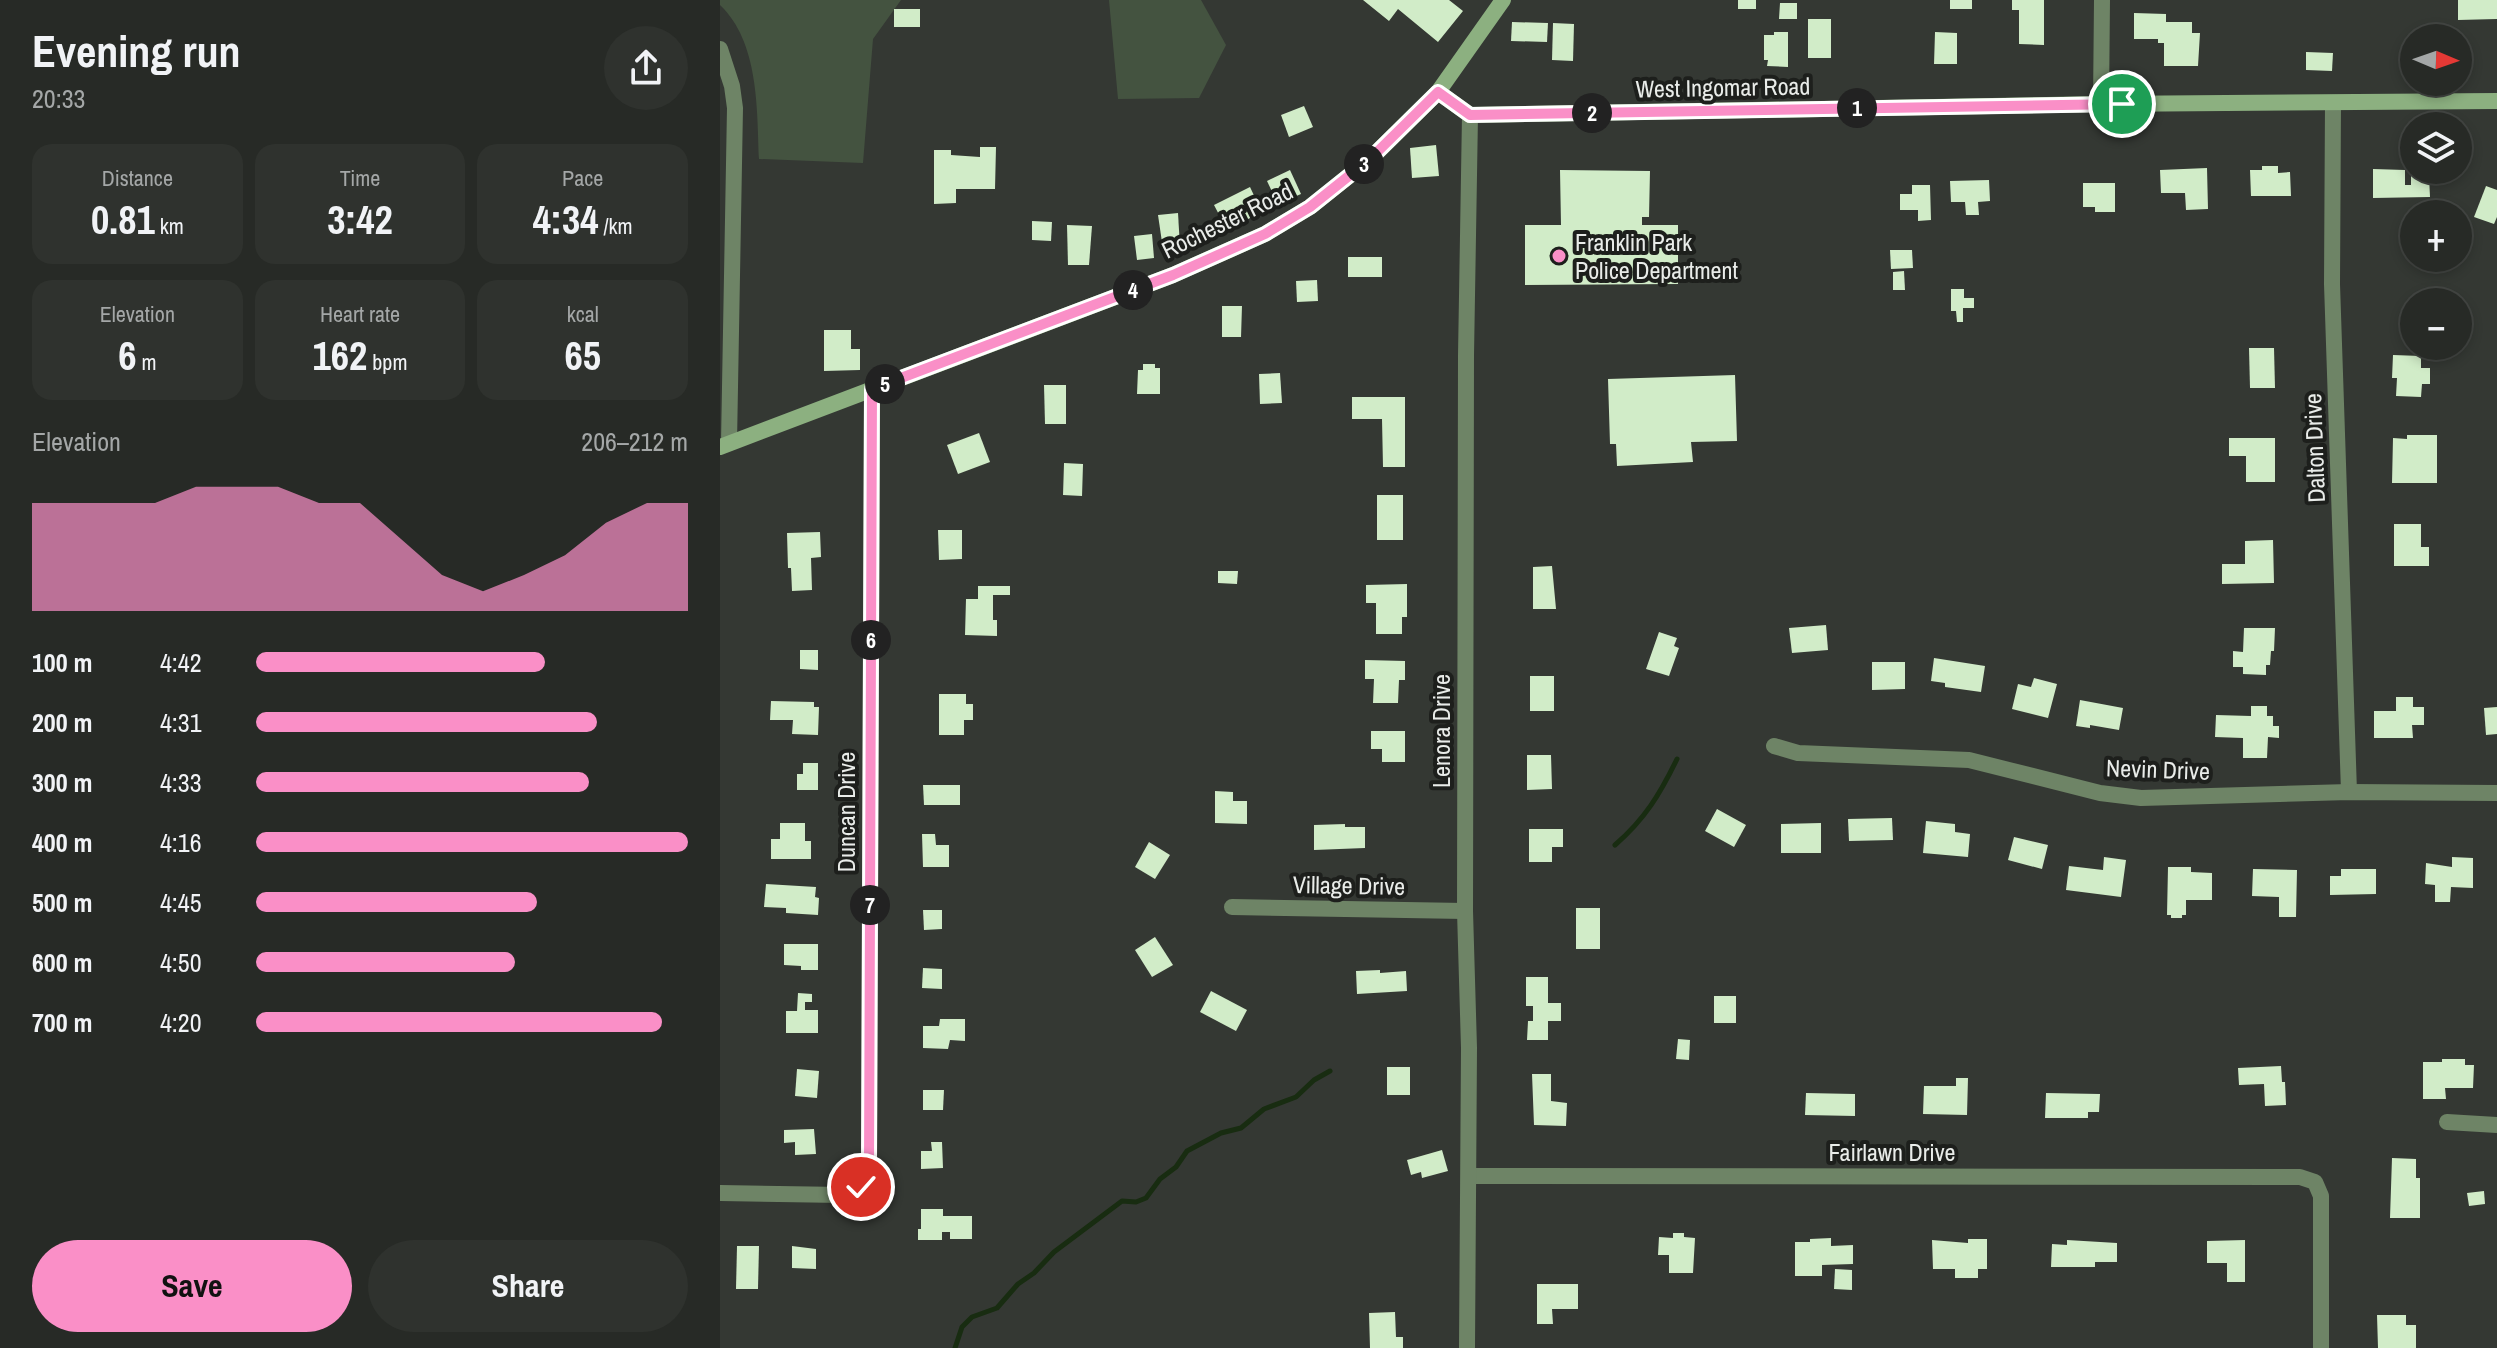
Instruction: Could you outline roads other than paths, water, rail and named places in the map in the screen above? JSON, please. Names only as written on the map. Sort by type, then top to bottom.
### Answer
[{"type":"street","name":"Rochester Road","points":[[725,445],[1173,275],[1265,234],[1310,207],[1351,175],[1438,92],[1503,0]]},
{"type":"street","points":[[2101,104],[2102,0]]},
{"type":"street","points":[[720,49],[732,86],[735,108],[725,445]]},
{"type":"street","points":[[1438,92],[1470,115]]},
{"type":"street","name":"West Ingomar Road","points":[[1470,115],[2497,101]]},
{"type":"street","name":"Dalton Drive","points":[[2333,103],[2332,284],[2349,792]]},
{"type":"street","name":"Lenora Drive","points":[[1467,1348],[1466,206],[1470,115]]},
{"type":"street","name":"Duncan Drive","points":[[720,1193],[843,1195],[861,1187],[869,1167],[872,389]]},
{"type":"street","name":"Nevin Drive","points":[[1774,746],[1798,753],[1969,760],[2100,793],[2141,798],[2349,792],[2497,793]]},
{"type":"street","name":"Village Drive","points":[[1232,907],[1465,911]]},
{"type":"street","points":[[2447,1122],[2497,1125]]},
{"type":"street","name":"Fairlawn Drive","points":[[1469,1176],[2285,1175],[2315,1182],[2321,1196],[2321,1348]]},
{"type":"waterway","points":[[1615,845],[1651,805],[1677,759]]},
{"type":"waterway","points":[[955,1348],[962,1327],[972,1317],[997,1308],[1018,1284],[1034,1273],[1054,1252],[1122,1201],[1136,1202],[1146,1198],[1187,1151],[1221,1133],[1241,1128],[1264,1109],[1296,1097],[1314,1080],[1330,1071]]},
{"type":"place","name":"Franklin Park Police Department","points":[[1559,256]]}]
